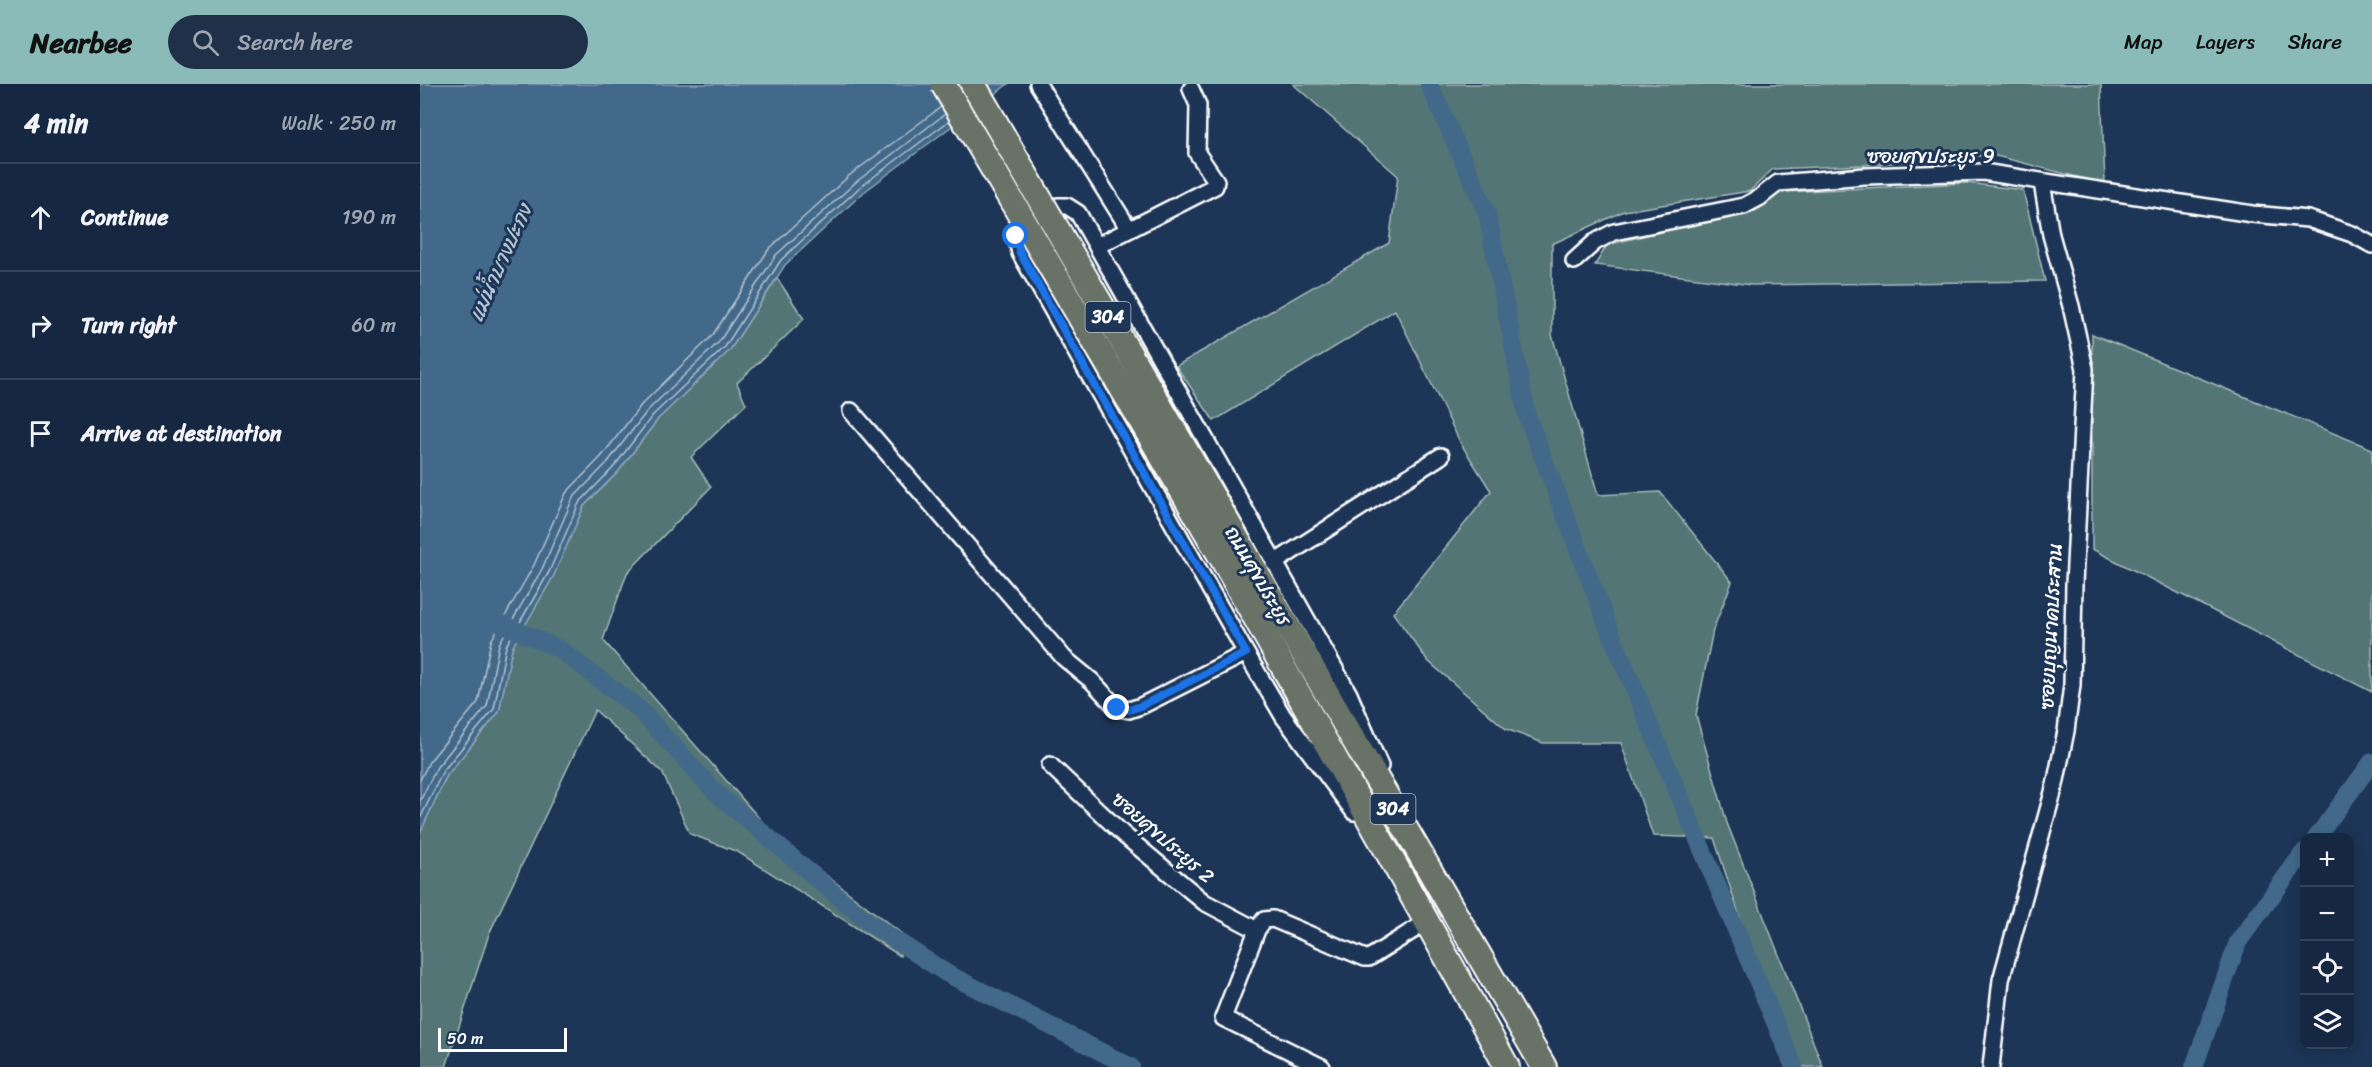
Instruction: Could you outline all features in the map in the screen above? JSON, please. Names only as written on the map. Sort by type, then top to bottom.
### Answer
[{"type":"main road","name":"ถนนศุขประยูร","points":[[944,84],[1419,854],[1544,1067]]},
{"type":"main road","name":"ถนนศุขประยูร","points":[[973,84],[1234,556],[1395,867],[1428,921],[1508,1067]]},
{"type":"street","points":[[1038,84],[1130,229]]},
{"type":"street","points":[[1097,246],[1215,186],[1216,181],[1197,153],[1198,105],[1191,89]]},
{"type":"street","name":"ซอยศุขประยูร 9","points":[[1574,261],[1595,242],[1614,232],[1744,206],[1778,183],[1865,176],[1983,172],[2252,214],[2308,219],[2352,234],[2372,245]]},
{"type":"street","name":"ซอยบุญนาคประสาน","points":[[1991,1067],[2001,980],[2055,785],[2072,685],[2074,584],[2085,369],[2071,306],[2051,235],[2042,183]]},
{"type":"street","points":[[1395,867],[1283,716],[1020,253],[1016,236],[1021,228],[1058,206],[1067,206],[1078,213],[1348,694],[1419,854]]},
{"type":"street","points":[[851,411],[1064,658],[1092,681],[1117,708],[1129,710],[1141,706],[1246,653]]},
{"type":"street","points":[[1274,563],[1441,456]]},
{"type":"street","name":"ซอยศุขประยูร 2","points":[[1050,765],[1124,835],[1204,902],[1257,930]]},
{"type":"street","points":[[1322,1067],[1223,1018],[1257,930],[1264,920],[1273,919],[1361,958],[1369,958],[1428,921]]},
{"type":"green space","points":[[1293,84],[2101,84],[2105,184],[1992,155],[1773,169],[1750,191],[1624,211],[1552,244],[1552,335],[1598,495],[1660,492],[1732,582],[1713,630],[1696,715],[1727,823],[1823,1067],[1789,1067],[1714,838],[1653,836],[1621,743],[1543,743],[1506,729],[1428,661],[1393,613],[1491,491],[1461,444],[1395,310],[1214,421],[1176,366],[1389,243],[1398,176]]},
{"type":"green space","points":[[1967,183],[2023,190],[2045,281],[1752,285],[1595,265],[1607,245],[1683,226],[1784,192]]},
{"type":"green space","points":[[777,278],[804,319],[737,383],[746,404],[691,457],[711,487],[627,573],[603,640],[774,835],[901,933],[900,956],[738,852],[690,834],[662,772],[595,710],[489,934],[446,1067],[420,1067],[420,833],[447,775],[499,712],[512,648],[554,575],[584,506],[618,472],[658,419],[730,350]]},
{"type":"green space","points":[[2092,334],[2372,449],[2372,692],[2092,549]]},
{"type":"water","name":"แม่น้ำบางปะกง","points":[[420,84],[1008,84],[864,192],[785,265],[730,350],[658,419],[618,472],[584,506],[554,575],[512,648],[499,712],[447,775],[420,833]]},
{"type":"waterway","points":[[1429,84],[1487,213],[1527,416],[1609,629],[1794,1067]]},
{"type":"waterway","points":[[500,623],[559,649],[640,710],[715,792],[868,922],[946,973],[1131,1067]]},
{"type":"waterway","points":[[2320,833],[2372,762]]},
{"type":"waterway","points":[[2194,1067],[2238,942],[2300,857]]},
{"type":"route","points":[[1016,236],[1020,253],[1246,653],[1141,706],[1129,710],[1117,708]]}]
